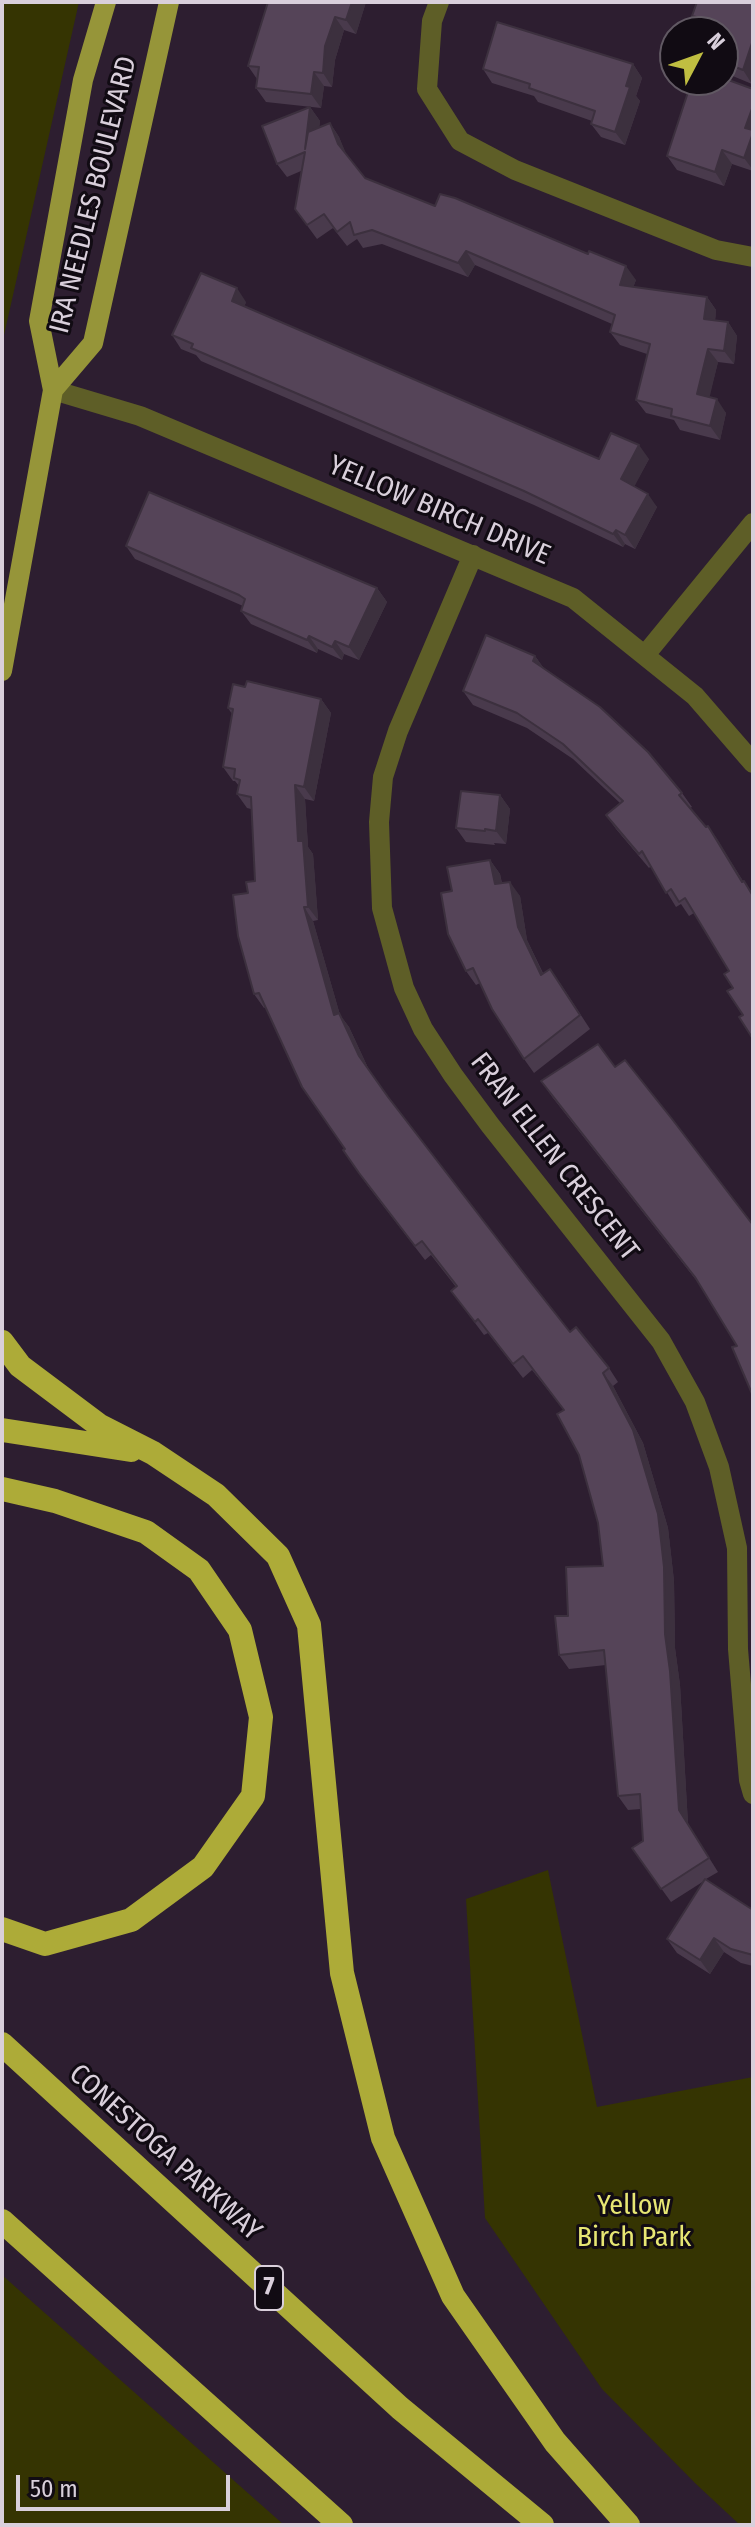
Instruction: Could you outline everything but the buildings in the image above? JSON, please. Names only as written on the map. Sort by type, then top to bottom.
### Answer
[{"type":"highway","points":[[2,1342],[20,1366],[88,1418],[153,1453],[216,1495],[278,1556],[309,1625],[342,1973],[383,2138],[453,2296],[555,2442],[628,2525]]},
{"type":"highway","points":[[2,1430],[153,1453]]},
{"type":"highway","points":[[2,1489],[55,1501],[146,1532],[199,1570],[240,1630],[261,1717],[253,1796],[203,1867],[131,1920],[45,1944],[2,1929]]},
{"type":"highway","name":"CONESTOGA PARKWAY","points":[[2,2044],[400,2408],[542,2525]]},
{"type":"highway","points":[[2,2221],[341,2525]]},
{"type":"main road","name":"IRA NEEDLES BOULEVARD","points":[[2,671],[53,390],[39,321],[83,80],[106,2]]},
{"type":"main road","name":"IRA NEEDLES BOULEVARD","points":[[53,390],[93,343],[169,2]]},
{"type":"street","points":[[439,2],[432,21],[427,89],[460,141],[515,170],[716,250],[753,257]]},
{"type":"street","name":"YELLOW BIRCH DRIVE","points":[[53,390],[140,416],[573,598],[695,696],[753,763]]},
{"type":"street","points":[[645,655],[753,523]]},
{"type":"street","name":"FRAN ELLEN CRESCENT","points":[[473,555],[398,731],[383,777],[379,822],[382,908],[404,988],[423,1029],[490,1125],[661,1341],[695,1402],[719,1467],[737,1548],[738,1649],[749,1780],[753,1794]]},
{"type":"green space","points":[[2,2],[79,2],[2,344]]},
{"type":"green space","name":"Yellow Birch Park","points":[[548,1870],[597,2107],[753,2077],[753,2525],[740,2525],[602,2389],[485,2218],[466,1899]]},
{"type":"green space","points":[[2,2275],[284,2525],[2,2525]]}]
